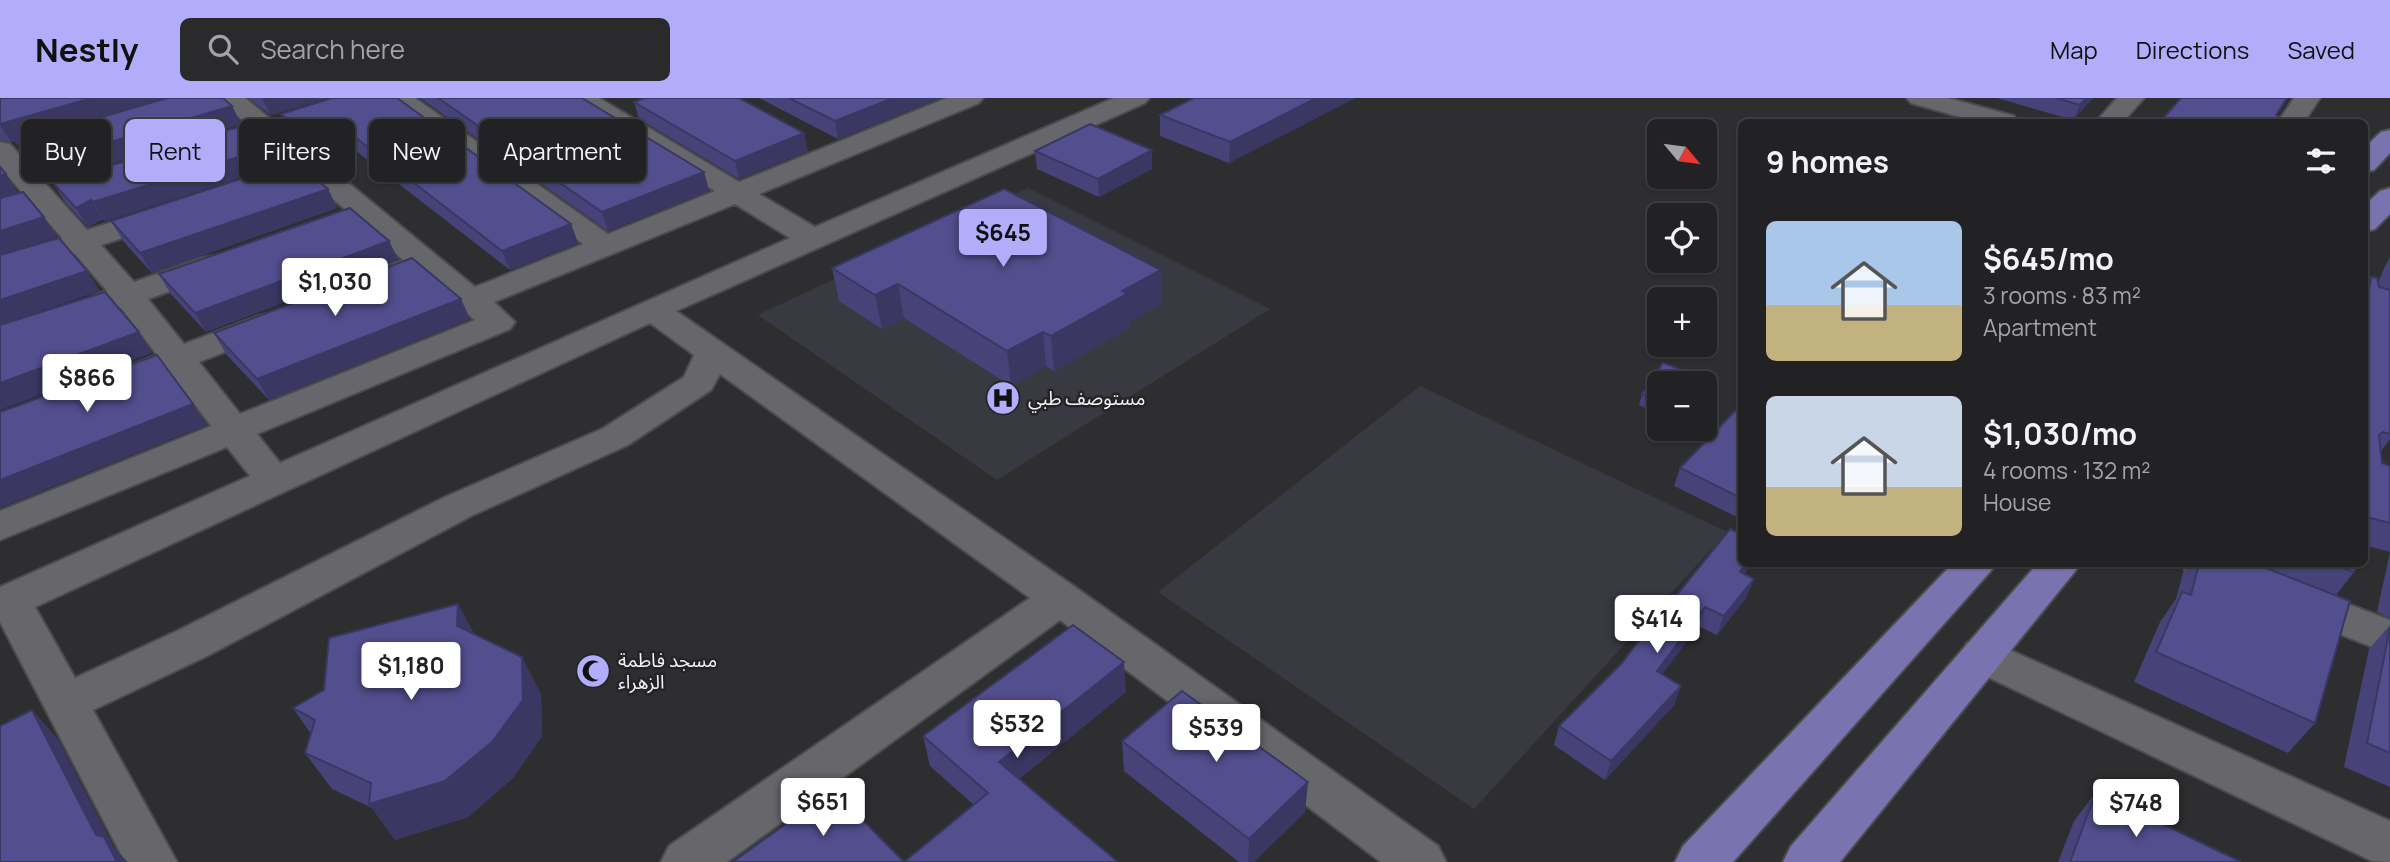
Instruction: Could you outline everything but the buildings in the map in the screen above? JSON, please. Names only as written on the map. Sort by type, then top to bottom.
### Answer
[{"type":"main road","points":[[2368,160],[2390,138]]},
{"type":"main road","points":[[2368,219],[2390,197]]},
{"type":"main road","points":[[1701,862],[1973,567]]},
{"type":"main road","points":[[1809,862],[2057,567]]},
{"type":"street","points":[[230,98],[267,128],[297,171],[350,217],[426,262],[543,359]]},
{"type":"street","points":[[398,98],[605,246]]},
{"type":"street","points":[[581,98],[622,110],[739,193],[815,240]]},
{"type":"street","points":[[0,526],[234,429],[485,311],[605,246],[970,98]]},
{"type":"street","points":[[144,860],[65,703],[5,603],[272,479],[1136,98]]},
{"type":"street","points":[[1920,98],[1994,119]]},
{"type":"street","points":[[2096,98],[2121,109]]},
{"type":"street","points":[[2293,119],[2307,98]]},
{"type":"street","points":[[803,134],[838,153]]},
{"type":"street","points":[[8,153],[55,193],[81,242],[180,358],[272,479]]},
{"type":"street","points":[[10,206],[55,193]]},
{"type":"street","points":[[0,268],[196,204]]},
{"type":"street","points":[[77,313],[246,254]]},
{"type":"street","points":[[335,298],[426,262]]},
{"type":"street","points":[[653,310],[1060,598],[1420,862]]},
{"type":"street","points":[[90,392],[296,313]]},
{"type":"street","points":[[65,703],[193,643],[459,506],[615,437],[699,383],[712,352]]},
{"type":"street","points":[[2210,567],[2390,638]]},
{"type":"street","points":[[687,862],[1060,598]]},
{"type":"street","points":[[1983,655],[2390,845]]},
{"type":"shaded area","name":"مستوصف طبي","points":[[1028,188],[1270,309],[997,480],[758,315]]},
{"type":"shaded area","points":[[1420,386],[1727,532],[1474,809],[1158,592]]},
{"type":"place","name":"مستوصف طبي","points":[[1003,398]]},
{"type":"place","name":"مسجد فاطمة الزهراء","points":[[593,671]]}]
